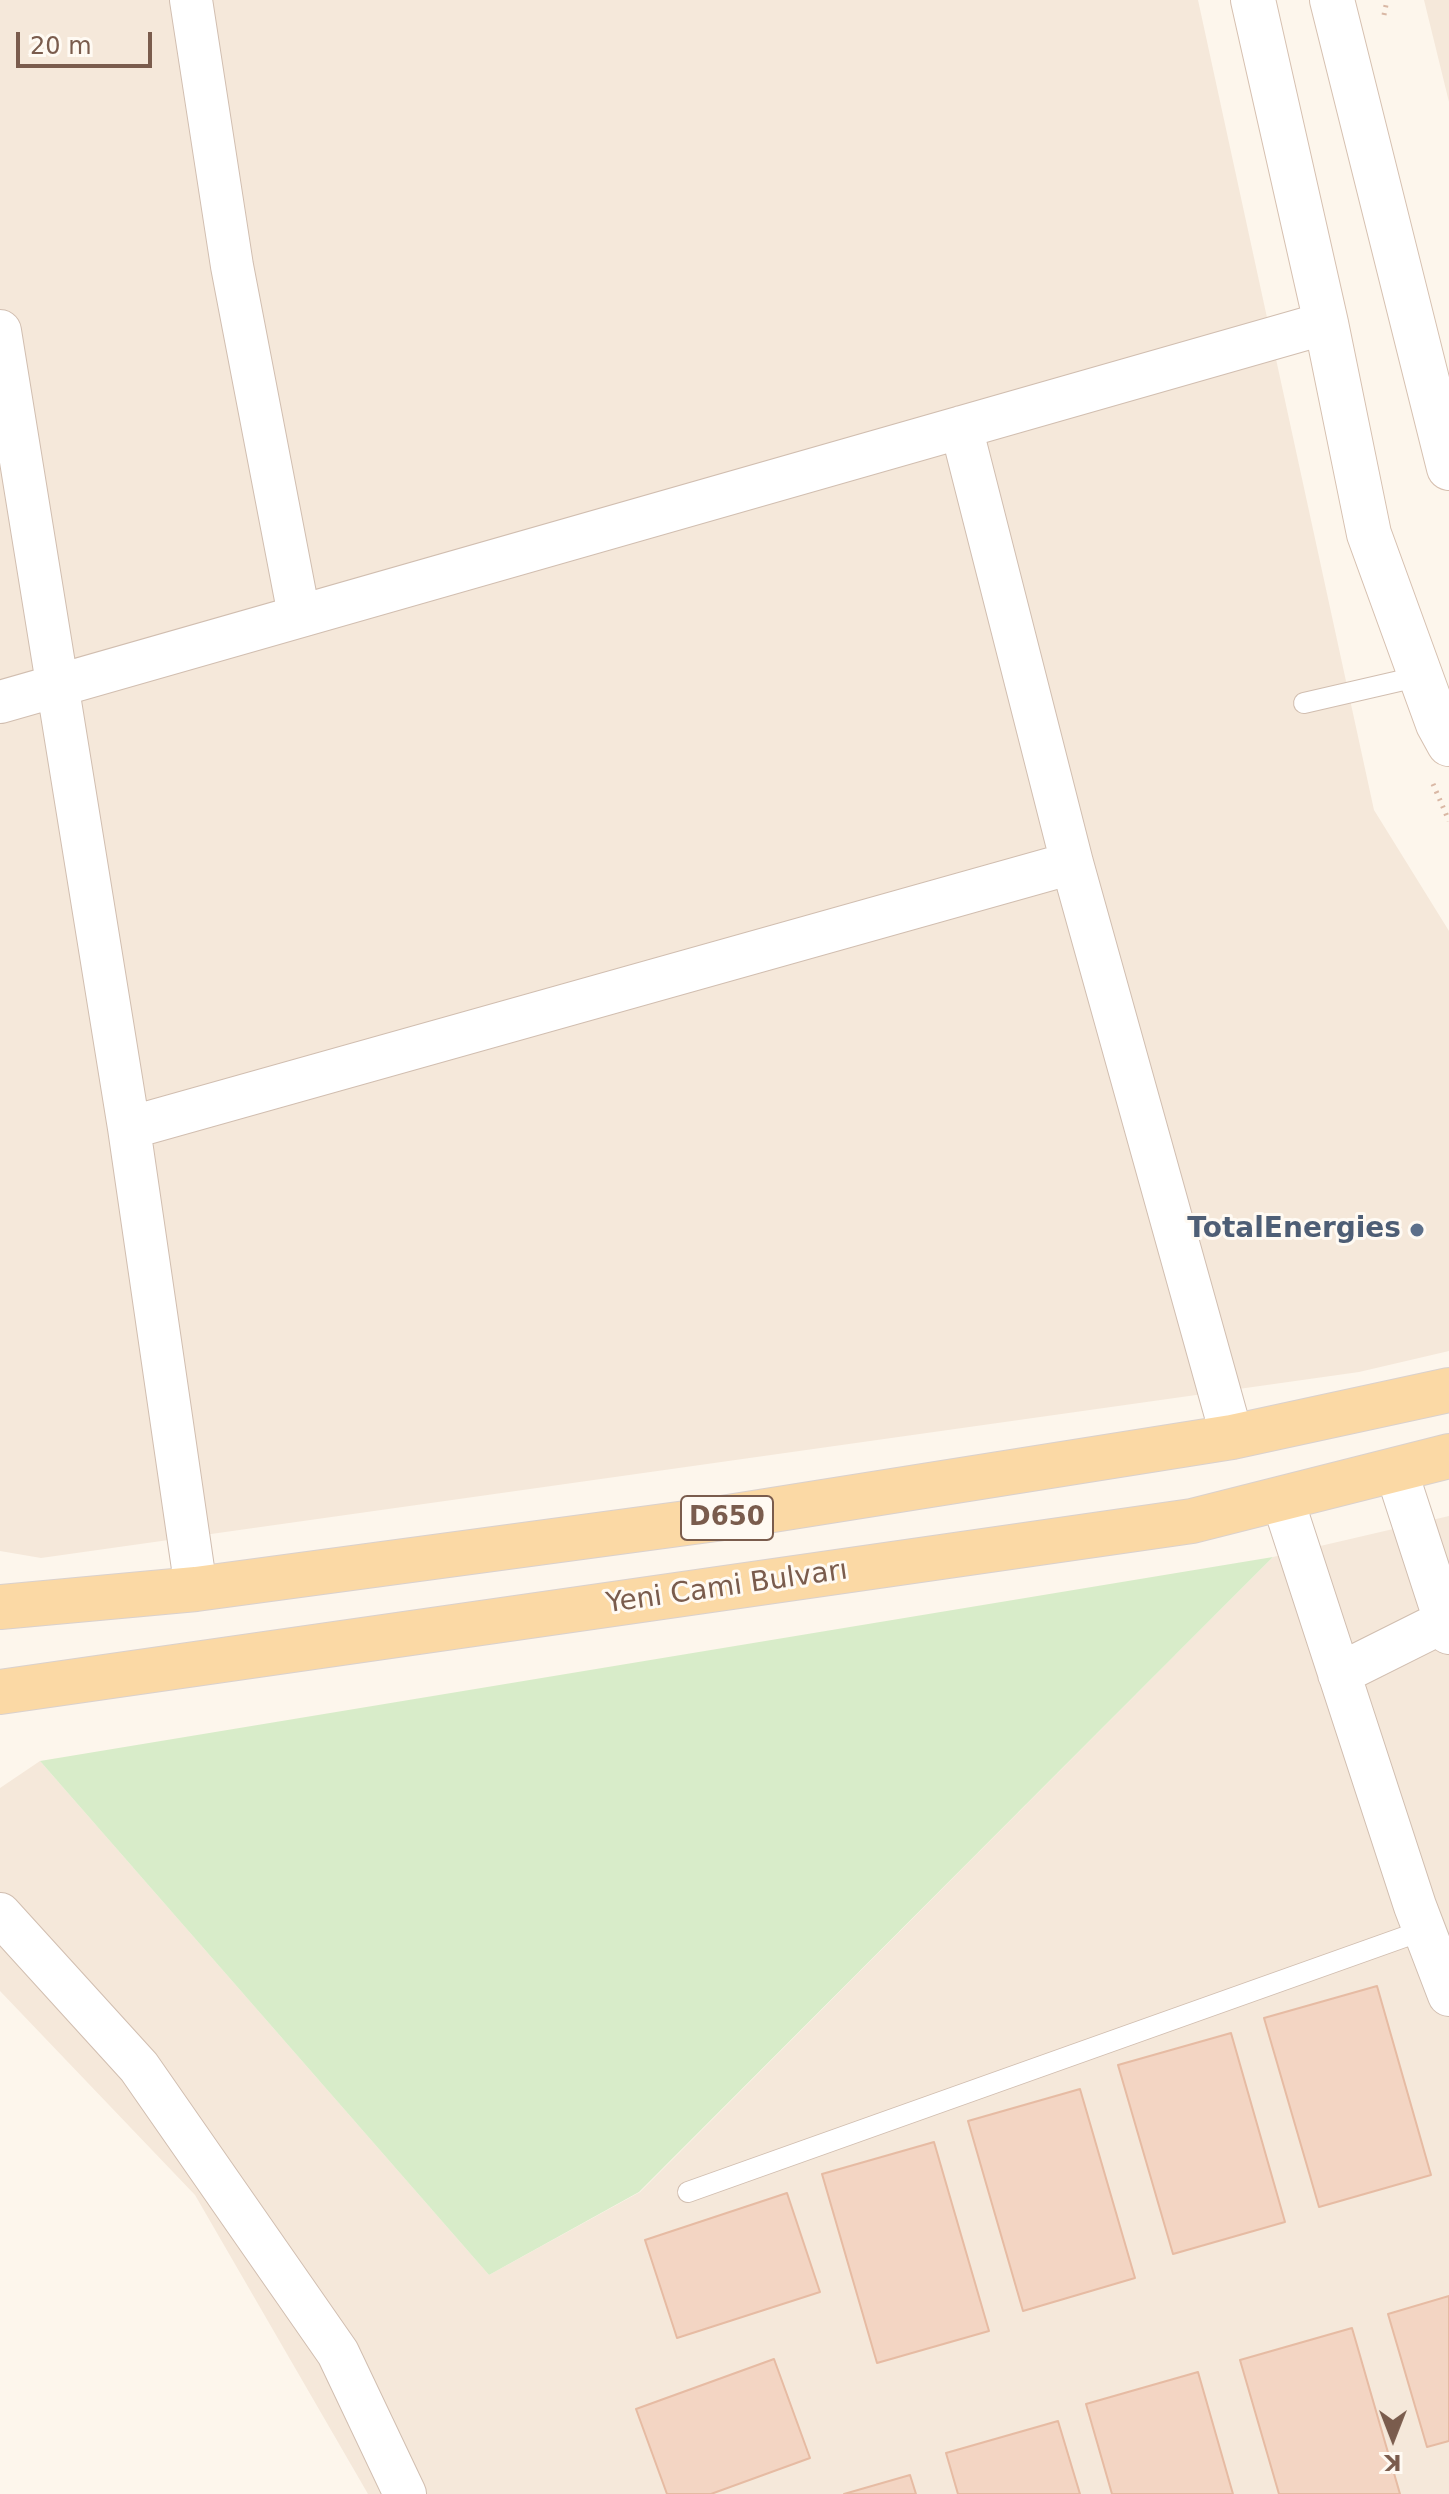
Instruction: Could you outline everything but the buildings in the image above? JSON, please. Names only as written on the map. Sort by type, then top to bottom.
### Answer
[{"type":"main road","points":[[1253,0],[1326,323],[1369,534],[1449,744]]},
{"type":"main road","points":[[1332,0],[1449,468]]},
{"type":"main road","name":"D650","points":[[0,1607],[196,1589],[716,1519],[1232,1437],[1449,1390]]},
{"type":"main road","name":"Yeni Cami Bulvarı","points":[[0,1692],[1192,1521],[1449,1456]]},
{"type":"street","points":[[191,0],[232,266],[299,615]]},
{"type":"street","points":[[0,702],[1326,323]]},
{"type":"street","points":[[0,331],[129,1128],[196,1589]]},
{"type":"street","points":[[961,427],[1072,863],[1232,1437]]},
{"type":"street","points":[[129,1128],[1072,863]]},
{"type":"street","points":[[1339,1674],[1447,1624],[1396,1470]]},
{"type":"street","points":[[1282,1498],[1424,1930],[1449,1995]]},
{"type":"street","points":[[0,1914],[148,2080],[338,2353],[405,2494]]},
{"type":"lane","points":[[1304,703],[1421,676]]},
{"type":"lane","points":[[688,2192],[1424,1930]]},
{"type":"shaded area","points":[[0,0],[1198,0],[1374,810],[1449,931],[1449,1351],[1359,1372],[41,1558],[0,1551]]},
{"type":"shaded area","points":[[1424,0],[1449,0],[1449,102]]},
{"type":"shaded area","points":[[1449,1516],[1449,2494],[368,2494],[195,2195],[0,1991],[0,1788],[40,1761],[489,2275],[640,2192],[1273,1557]]},
{"type":"green space","points":[[1273,1557],[639,2192],[489,2275],[40,1761]]},
{"type":"place","name":"TotalEnergies","points":[[1417,1230]]}]
